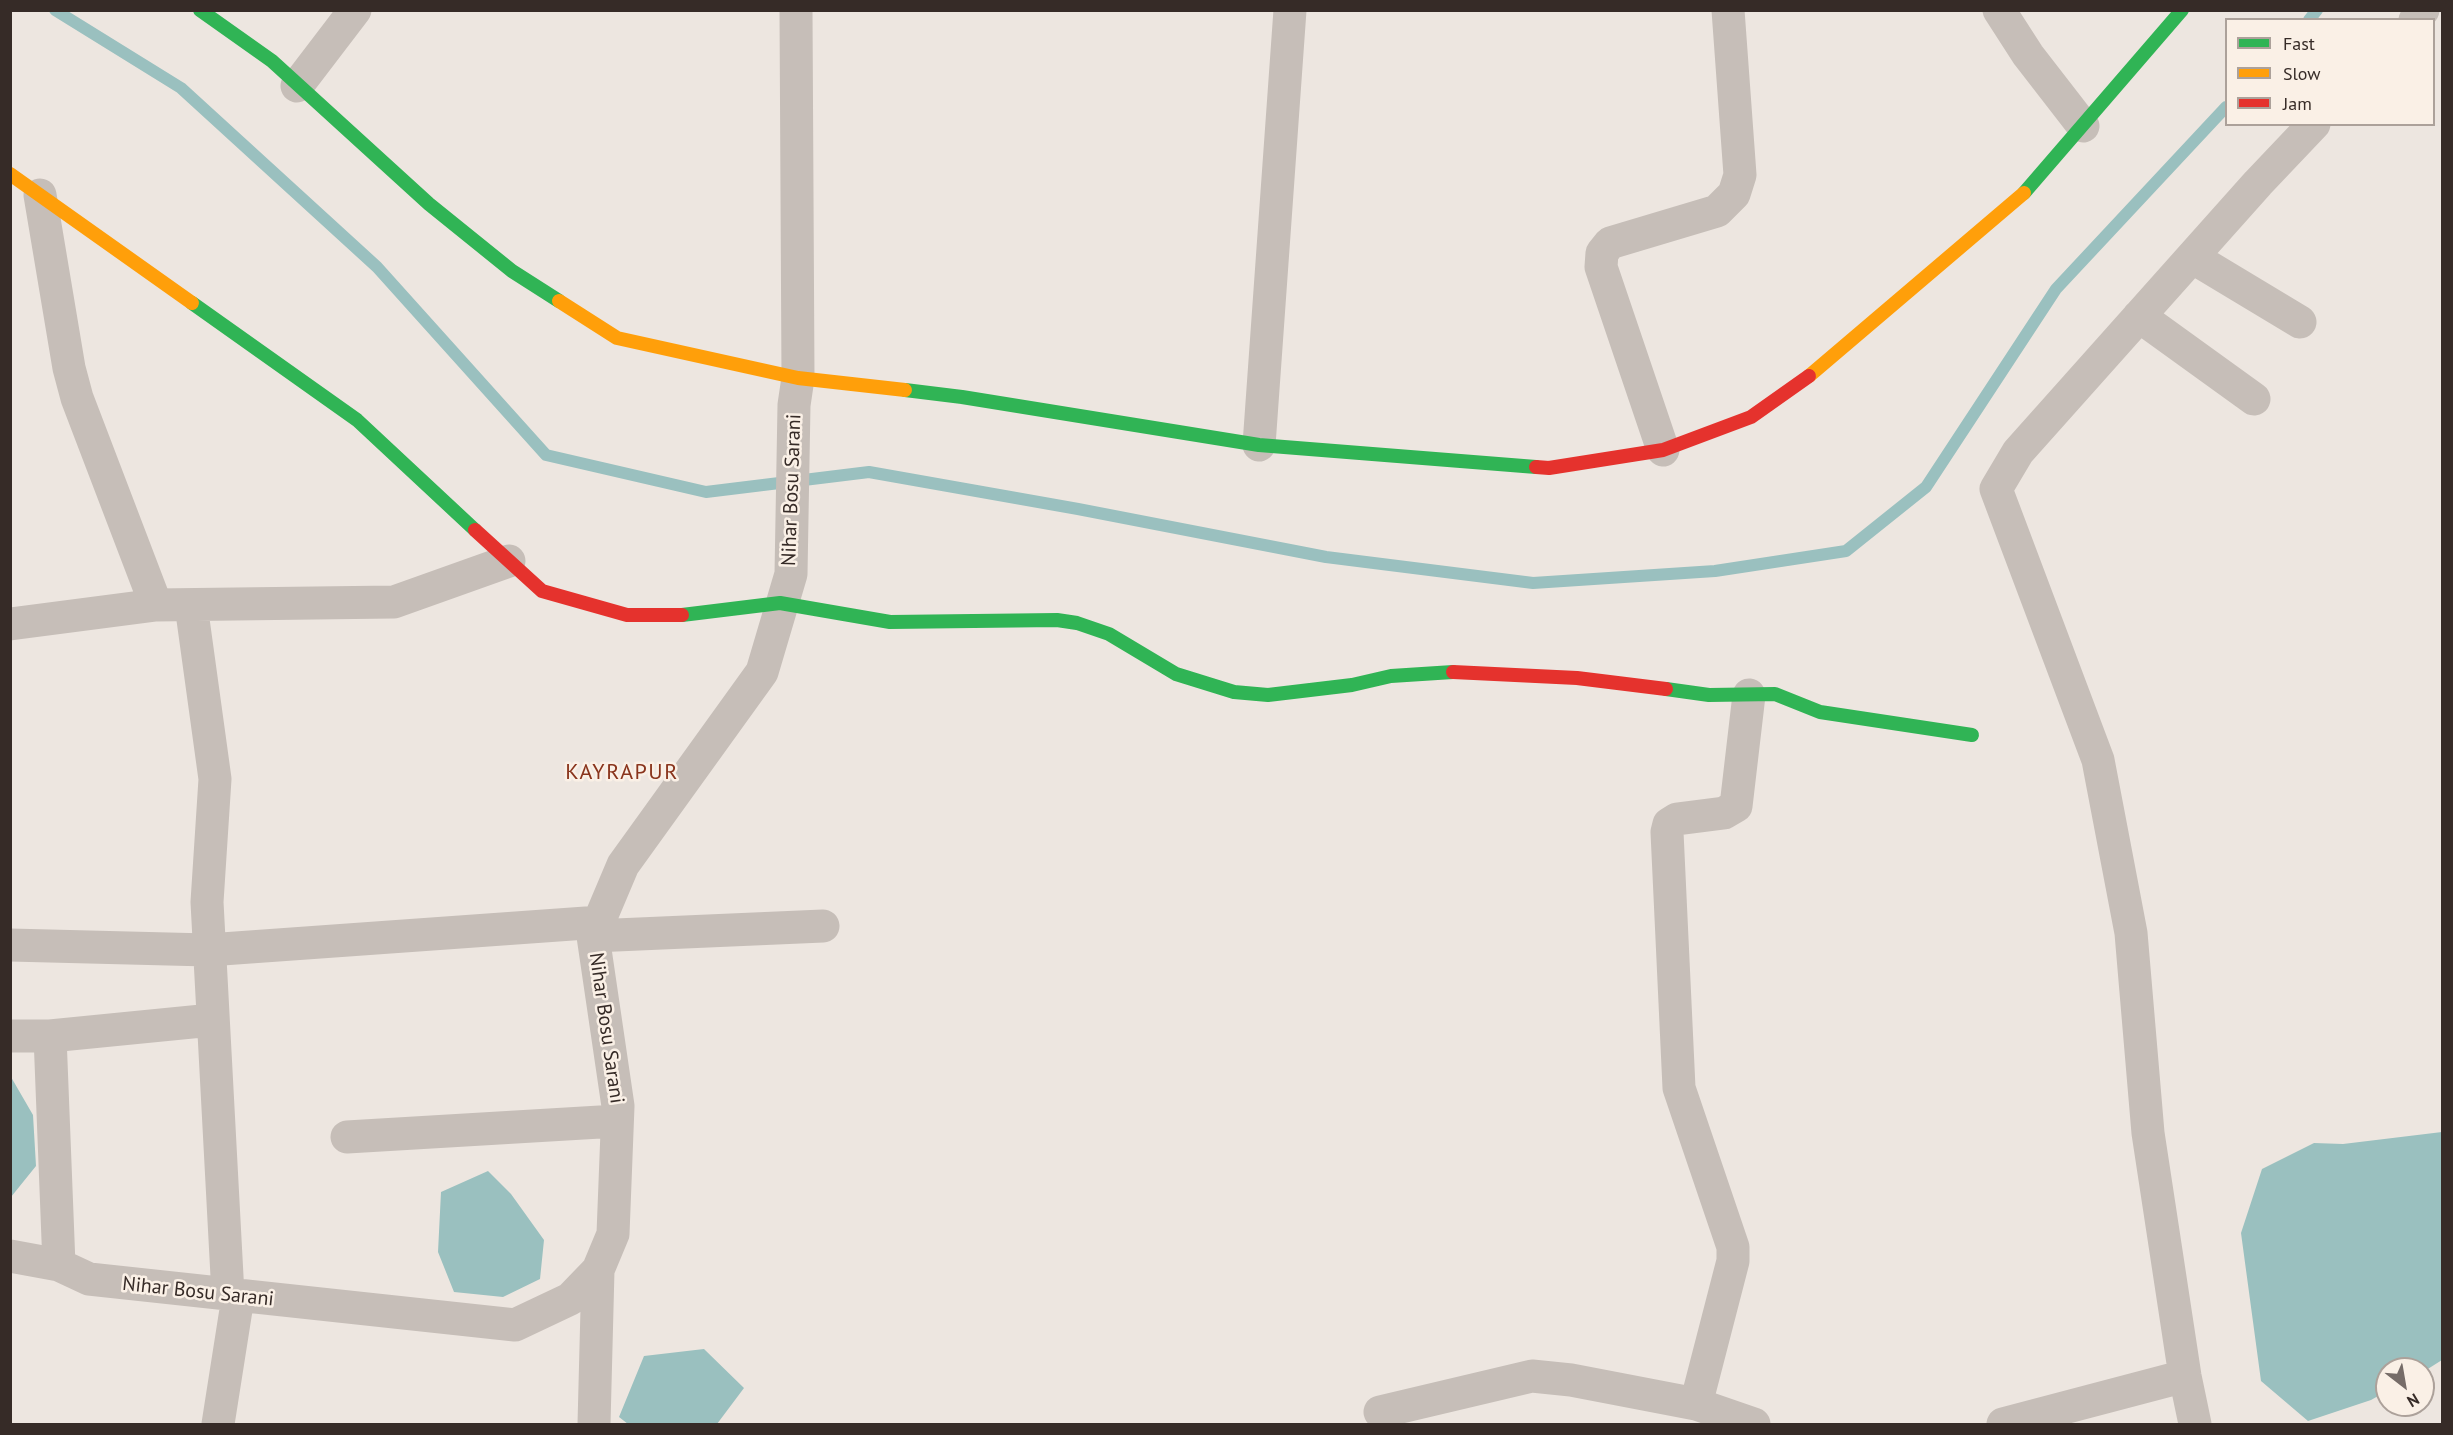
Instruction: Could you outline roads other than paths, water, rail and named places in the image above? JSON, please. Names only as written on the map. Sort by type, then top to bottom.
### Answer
[{"type":"street","points":[[200,10],[272,61],[429,204],[512,271],[617,338],[796,392],[962,397],[1259,445],[1549,468],[1663,450],[1751,417],[1817,370],[2018,200],[2182,10]]},
{"type":"street","points":[[297,86],[355,10]]},
{"type":"street","name":"Nihar Bosu Sarani","points":[[10,1256],[59,1265],[89,1279],[515,1325],[570,1299],[598,1270],[613,1234],[618,1106],[596,929],[623,865],[762,672],[785,589],[796,392],[796,10]]},
{"type":"street","points":[[1259,445],[1290,10]]},
{"type":"street","points":[[1663,450],[1601,267],[1602,253],[1610,243],[1718,211],[1734,194],[1740,175],[1728,10]]},
{"type":"street","points":[[1999,10],[2028,55],[2083,126]]},
{"type":"street","points":[[2195,1425],[2185,1376],[2148,1133],[2131,933],[2098,759],[1996,489],[2018,452],[2312,126]]},
{"type":"street","points":[[10,174],[357,420],[542,591],[596,608],[627,615],[689,615],[785,589],[890,622],[1057,620],[1077,623],[1109,634],[1176,674],[1234,692],[1268,695],[1352,685],[1391,676],[1460,672],[1577,678],[1709,695],[1774,694],[1820,712],[1972,735]]},
{"type":"street","points":[[40,195],[69,368],[77,398],[156,605]]},
{"type":"street","points":[[2192,257],[2300,322]]},
{"type":"street","points":[[2139,316],[2254,399]]},
{"type":"street","points":[[10,624],[156,605],[394,602],[509,561]]},
{"type":"street","points":[[191,605],[215,779],[207,902],[208,950],[233,1296],[218,1425]]},
{"type":"street","points":[[1696,1404],[1733,1261],[1733,1247],[1679,1088],[1667,832],[1669,824],[1677,819],[1724,813],[1737,806],[1749,695]]},
{"type":"street","points":[[10,945],[208,950],[596,929],[824,926]]},
{"type":"street","points":[[10,1036],[50,1036],[212,1020]]},
{"type":"street","points":[[50,1036],[59,1265]]},
{"type":"street","points":[[347,1137],[618,1121]]},
{"type":"street","points":[[594,1425],[598,1270]]},
{"type":"street","points":[[1380,1412],[1532,1376],[1571,1380],[1696,1404],[1754,1425]]},
{"type":"street","points":[[2003,1425],[2185,1376]]},
{"type":"water","points":[[11,1077],[33,1115],[36,1166],[11,1197]]},
{"type":"water","points":[[2442,1132],[2442,1360],[2435,1364],[2435,1357],[2375,1357],[2375,1398],[2308,1421],[2261,1381],[2241,1233],[2262,1169],[2314,1143],[2343,1144]]},
{"type":"water","points":[[488,1171],[511,1194],[544,1240],[540,1279],[503,1297],[454,1292],[438,1252],[441,1192]]},
{"type":"water","points":[[704,1349],[744,1388],[717,1424],[628,1424],[619,1417],[644,1356]]},
{"type":"waterway","points":[[55,10],[181,88],[377,267],[546,455],[706,492],[869,472],[1078,509],[1326,557],[1533,583],[1715,571],[1846,551],[1926,487],[2056,289],[2225,108]]},
{"type":"waterway","points":[[2311,18],[2317,10]]},
{"type":"district","name":"KAYRAPUR","points":[[622,773]]}]
